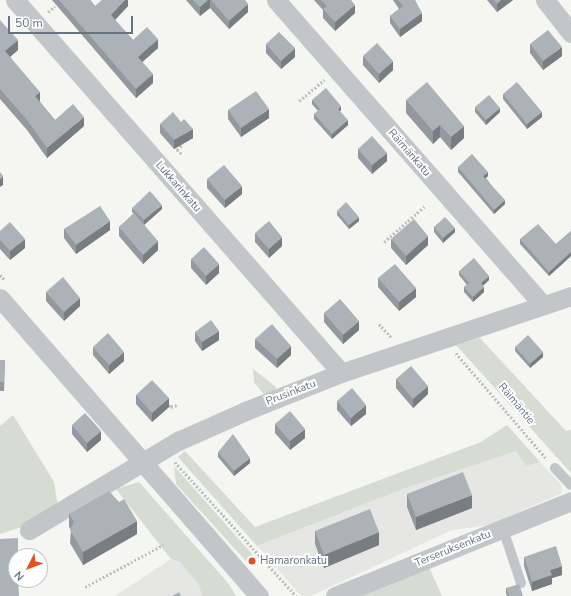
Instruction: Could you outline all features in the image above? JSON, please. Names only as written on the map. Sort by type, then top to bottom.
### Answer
[{"type":"street","name":"Lukkarinkatu","points":[[15,0],[341,373]]},
{"type":"street","name":"Räimänkatu","points":[[276,0],[543,305]]},
{"type":"street","points":[[545,0],[571,33]]},
{"type":"street","name":"Prusinkatu","points":[[28,530],[144,461],[196,433],[341,373],[444,337],[571,296]]},
{"type":"street","points":[[0,298],[144,461],[259,596]]},
{"type":"street","name":"Terseruksenkatu","points":[[335,596],[571,501]]},
{"type":"lane","points":[[555,468],[571,485]]},
{"type":"lane","points":[[504,529],[521,583]]},
{"type":"path","points":[[300,101],[336,69]]},
{"type":"path","points":[[180,154],[177,150],[182,145]]},
{"type":"path","points":[[384,242],[425,206]]},
{"type":"path","name":"Räimäntie","points":[[444,337],[555,468]]},
{"type":"path","points":[[162,400],[171,407],[177,405]]},
{"type":"path","points":[[174,460],[296,596]]},
{"type":"path","points":[[85,587],[163,545]]},
{"type":"shaded area","points":[[480,338],[566,431],[571,430],[571,473],[456,345]]},
{"type":"shaded area","points":[[253,369],[276,387],[275,392],[265,396],[254,382]]},
{"type":"shaded area","points":[[13,415],[54,482],[58,506],[22,527],[0,534],[0,426]]},
{"type":"shaded area","points":[[507,425],[540,462],[526,466],[516,451],[403,489],[257,546],[178,457],[185,451],[255,527],[481,442]]},
{"type":"shaded area","points":[[517,450],[526,466],[540,462],[562,486],[562,493],[490,525],[452,530],[311,596],[301,596],[257,546],[403,489]]},
{"type":"shaded area","points":[[174,466],[253,555],[246,561],[176,484]]},
{"type":"shaded area","points":[[139,482],[228,583],[236,596],[202,596],[199,585],[180,562],[171,559],[116,489]]},
{"type":"shaded area","points":[[171,559],[180,562],[199,585],[202,596],[115,596]]},
{"type":"shaded area","points":[[429,567],[442,596],[362,596]]},
{"type":"building","points":[[59,0],[90,0],[95,6],[102,0],[125,0],[111,15],[133,40],[147,27],[158,39],[138,57],[153,74],[136,89]]},
{"type":"building","points":[[193,0],[208,0],[200,7]]},
{"type":"building","points":[[211,0],[245,0],[248,4],[229,21]]},
{"type":"building","points":[[321,0],[351,0],[355,5],[335,22],[323,9],[327,6]]},
{"type":"building","points":[[398,0],[415,0],[422,13],[400,29],[390,16],[403,6]]},
{"type":"building","points":[[494,0],[501,0],[497,4]]},
{"type":"building","points":[[0,20],[18,40],[5,51],[40,92],[35,96],[55,120],[73,104],[84,117],[47,148],[27,120],[0,89]]},
{"type":"building","points":[[548,30],[562,47],[543,61],[530,44]]},
{"type":"building","points":[[279,32],[295,48],[281,61],[266,44]]},
{"type":"building","points":[[377,43],[393,61],[379,74],[363,56]]},
{"type":"building","points":[[427,82],[464,126],[451,137],[440,125],[433,131],[406,100]]},
{"type":"building","points":[[517,82],[542,112],[527,124],[503,94]]},
{"type":"building","points":[[326,88],[341,106],[338,109],[348,120],[332,134],[314,114],[320,109],[312,100]]},
{"type":"building","points":[[256,91],[269,109],[241,128],[228,110]]},
{"type":"building","points":[[489,95],[500,108],[486,120],[475,107]]},
{"type":"building","points":[[173,112],[181,122],[184,119],[193,129],[174,140],[160,124]]},
{"type":"building","points":[[372,136],[387,153],[372,165],[358,149]]},
{"type":"building","points":[[472,154],[488,172],[483,176],[505,200],[494,210],[458,167]]},
{"type":"building","points":[[224,165],[242,186],[225,200],[207,179]]},
{"type":"building","points":[[0,172],[3,176],[0,179]]},
{"type":"building","points":[[150,191],[162,205],[144,220],[132,208]]},
{"type":"building","points":[[346,202],[359,217],[349,225],[337,211]]},
{"type":"building","points":[[100,206],[110,221],[76,245],[64,229]]},
{"type":"building","points":[[134,213],[158,241],[143,255],[119,227]]},
{"type":"building","points":[[445,217],[455,228],[443,238],[434,227]]},
{"type":"building","points":[[414,219],[428,236],[406,256],[391,239]]},
{"type":"building","points":[[269,221],[282,237],[269,249],[255,233]]},
{"type":"building","points":[[10,222],[25,239],[10,251],[0,240],[0,231]]},
{"type":"building","points":[[538,224],[556,244],[571,231],[571,252],[549,272],[520,239]]},
{"type":"building","points":[[204,247],[219,264],[206,276],[191,259]]},
{"type":"building","points":[[474,258],[489,276],[481,283],[484,287],[473,297],[464,287],[469,283],[459,271]]},
{"type":"building","points":[[395,264],[416,288],[399,302],[378,278]]},
{"type":"building","points":[[63,277],[80,298],[64,312],[46,292]]},
{"type":"building","points":[[340,299],[359,321],[343,335],[324,313]]},
{"type":"building","points":[[211,320],[219,331],[202,342],[195,332]]},
{"type":"building","points":[[272,324],[291,346],[277,359],[255,339]]},
{"type":"building","points":[[108,333],[124,352],[109,365],[93,347]]},
{"type":"building","points":[[528,335],[543,352],[530,364],[515,347]]},
{"type":"building","points":[[0,360],[5,360],[4,382],[0,382]]},
{"type":"building","points":[[411,366],[428,386],[413,399],[396,379]]},
{"type":"building","points":[[152,380],[169,398],[152,413],[136,395]]},
{"type":"building","points":[[352,388],[366,405],[351,418],[337,401]]},
{"type":"building","points":[[290,411],[305,429],[290,441],[275,424]]},
{"type":"building","points":[[85,413],[101,431],[87,443],[72,425]]},
{"type":"building","points":[[233,434],[250,458],[234,471],[218,452]]},
{"type":"building","points":[[463,472],[472,495],[416,517],[407,494]]},
{"type":"building","points":[[109,491],[119,502],[124,499],[137,521],[83,552],[70,530],[74,522],[69,514]]},
{"type":"building","points":[[370,509],[379,532],[324,555],[315,531]]},
{"type":"building","points":[[18,538],[18,548],[8,548],[8,588],[18,588],[19,596],[0,596],[0,539]]},
{"type":"building","points":[[556,546],[562,566],[550,570],[552,575],[532,582],[524,557]]},
{"type":"building","points":[[519,584],[523,596],[509,596],[506,588]]},
{"type":"building","points":[[179,592],[181,596],[172,596]]},
{"type":"place","name":"Hamaronkatu","points":[[252,561]]}]
